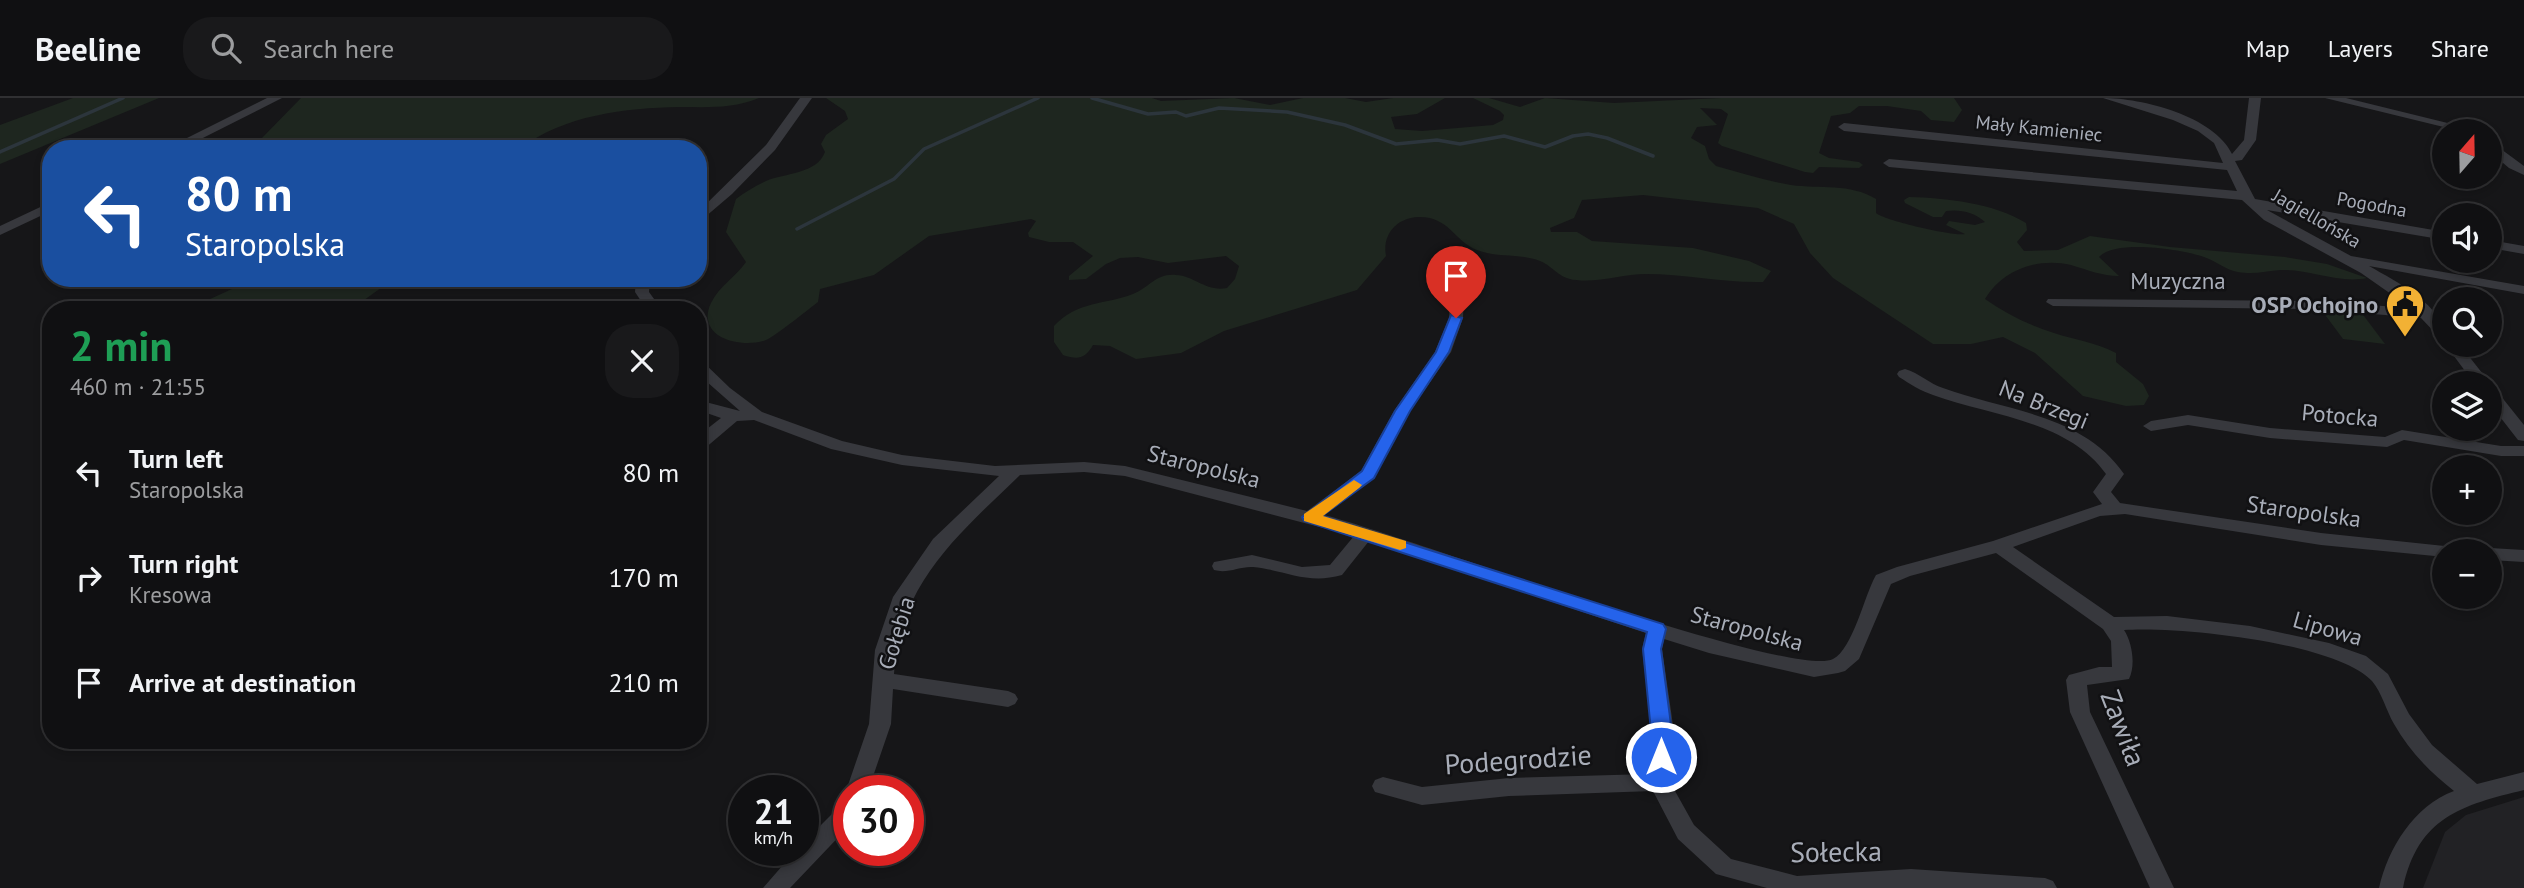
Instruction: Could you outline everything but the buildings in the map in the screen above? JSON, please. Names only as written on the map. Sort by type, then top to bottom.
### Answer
[{"type":"street","points":[[190,140],[276,98]]},
{"type":"street","points":[[707,210],[776,143],[806,98]]},
{"type":"street","name":"Jagiellońska","points":[[2109,98],[2202,128],[2222,143],[2228,163],[2248,200],[2291,230],[2344,257],[2400,291],[2432,318]]},
{"type":"street","points":[[2228,163],[2238,157],[2250,140],[2255,98]]},
{"type":"street","points":[[2331,98],[2432,121]]},
{"type":"street","name":"Mały Kamieniec","points":[[1844,127],[2228,163]]},
{"type":"street","points":[[2502,155],[2524,171]]},
{"type":"street","name":"Pogodna","points":[[1889,163],[2248,200],[2432,234]]},
{"type":"street","points":[[0,231],[42,210]]},
{"type":"street","points":[[2502,246],[2524,250]]},
{"type":"street","points":[[2344,257],[2524,290]]},
{"type":"street","points":[[1310,517],[1368,474],[1402,411],[1443,352],[1456,318],[1458,273]]},
{"type":"street","name":"Muzyczna","points":[[2053,302],[2313,305],[2429,314]]},
{"type":"street","points":[[2461,357],[2473,371]]},
{"type":"street","points":[[707,374],[724,391],[756,415]]},
{"type":"street","name":"Na Brzegi","points":[[1905,374],[1936,391],[2020,414],[2070,436],[2107,458],[2115,474],[2102,492],[2116,509]]},
{"type":"street","points":[[707,408],[733,416],[756,415]]},
{"type":"street","points":[[2502,408],[2524,436]]},
{"type":"street","name":"Staropolska","points":[[756,415],[837,445],[902,460],[1023,470],[1084,467],[1125,471],[1366,533],[1657,629],[1762,660],[1814,670],[1838,666],[1852,654],[1883,580],[1904,571],[1999,546],[2073,518],[2116,509],[2164,512],[2321,540],[2432,550]]},
{"type":"street","points":[[707,438],[733,416]]},
{"type":"street","name":"Potocka","points":[[2151,426],[2188,421],[2270,433],[2387,442],[2402,435],[2501,451],[2524,451]]},
{"type":"street","name":"Gołębia","points":[[862,775],[880,724],[886,650],[903,597],[939,543],[1023,470]]},
{"type":"street","points":[[1221,566],[1252,561],[1302,573],[1335,571],[1366,533]]},
{"type":"street","points":[[1999,546],[2110,624]]},
{"type":"street","points":[[2502,555],[2524,556]]},
{"type":"street","name":"Lipowa","points":[[2110,624],[2166,620],[2216,627],[2352,657],[2378,674],[2401,719],[2425,753],[2472,792]]},
{"type":"street","name":"Zawiła","points":[[2110,624],[2121,640],[2122,674],[2099,674],[2076,680],[2080,712],[2162,888]]},
{"type":"street","points":[[1657,629],[1652,649],[1663,732],[1659,782]]},
{"type":"street","points":[[882,680],[1008,699]]},
{"type":"street","points":[[2391,888],[2394,872],[2409,842],[2430,813],[2472,792],[2524,781]]},
{"type":"street","name":"Podegrodzie","points":[[1383,786],[1422,796],[1509,787],[1659,782]]},
{"type":"street","name":"Sołecka","points":[[1659,782],[1686,832],[1724,867],[1797,886],[1911,878],[2046,888]]},
{"type":"street","points":[[775,888],[833,828]]},
{"type":"shaded area","points":[[73,98],[159,98],[58,140],[42,140],[42,147],[0,164],[0,125]]},
{"type":"shaded area","points":[[301,98],[759,98],[729,106],[617,112],[575,121],[533,140],[261,139]]},
{"type":"shaded area","points":[[826,98],[1152,98],[1161,101],[1234,98],[1270,105],[1303,98],[1345,98],[1366,102],[1393,98],[1445,98],[1417,114],[1391,117],[1395,129],[1422,131],[1493,125],[1503,120],[1504,115],[1500,111],[1473,98],[1489,98],[1520,107],[1545,98],[1614,103],[1721,98],[1954,98],[1962,110],[1954,122],[1931,120],[1921,111],[1887,106],[1859,106],[1850,113],[1831,116],[1819,153],[1829,158],[1859,162],[1863,165],[1859,168],[1819,167],[1813,173],[1805,172],[1722,146],[1718,143],[1728,114],[1721,109],[1700,108],[1717,125],[1697,127],[1691,138],[1705,146],[1709,159],[1716,166],[1791,185],[1835,188],[1866,194],[1876,199],[1876,213],[1921,228],[1965,234],[1946,225],[1949,221],[1975,225],[1985,222],[1972,214],[1956,210],[1946,211],[1942,217],[1933,217],[1905,203],[1904,200],[1909,197],[1954,200],[1985,206],[2026,223],[2027,230],[2017,242],[2024,251],[2058,250],[2090,236],[2170,247],[2285,257],[2327,264],[2367,278],[2346,279],[2292,270],[2244,273],[2194,254],[2133,247],[2119,248],[2099,257],[2119,276],[2071,265],[2046,263],[2011,273],[1992,289],[1985,299],[2009,314],[2045,330],[2116,353],[2116,362],[2143,384],[2149,396],[2144,405],[2126,406],[2083,396],[2035,353],[2003,337],[1971,344],[1933,344],[1833,278],[1810,253],[1794,224],[1758,208],[1643,195],[1582,200],[1574,218],[1550,228],[1551,232],[1577,232],[1592,241],[1693,248],[1749,261],[1771,271],[1763,282],[1646,274],[1585,281],[1570,279],[1540,261],[1477,250],[1437,220],[1418,217],[1403,221],[1392,229],[1386,241],[1386,256],[1357,290],[1224,331],[1181,353],[1136,359],[1110,346],[1093,345],[1084,356],[1073,358],[1063,355],[1054,342],[1054,326],[1072,312],[1133,294],[1169,275],[1183,276],[1213,288],[1227,288],[1235,279],[1239,266],[1226,256],[1168,263],[1138,257],[1120,258],[1106,264],[1086,279],[1069,280],[1069,276],[1093,256],[1073,242],[1049,242],[1029,237],[1028,233],[1036,221],[1031,219],[929,236],[874,275],[820,289],[818,302],[766,340],[744,343],[723,338],[709,324],[708,315],[714,297],[746,262],[726,232],[736,199],[766,181],[808,169],[821,159],[825,152],[821,144],[826,135],[848,119],[845,111]]},
{"type":"shaded area","points":[[382,287],[363,301],[206,301],[232,289]]},
{"type":"shaded area","points":[[2320,308],[2361,312],[2385,344],[2343,339]]},
{"type":"shaded area","points":[[2524,797],[2524,888],[2423,888],[2445,832],[2466,815]]},
{"type":"waterway","points":[[0,152],[123,98]]},
{"type":"waterway","points":[[797,229],[894,179],[924,149],[1038,98]]},
{"type":"waterway","points":[[1092,98],[1148,114],[1176,112],[1186,116],[1219,108],[1287,112],[1345,125],[1396,144],[1437,140],[1460,144],[1504,136],[1545,147],[1573,136],[1588,134],[1607,138],[1653,156]]},
{"type":"slow traffic","points":[[1354,485],[1310,517],[1400,545]]},
{"type":"place","name":"OSP Ochojno","points":[[2405,338]]},
{"type":"route","points":[[1456,318],[1443,352],[1402,411],[1368,474],[1310,517],[1351,528],[1515,584],[1622,615],[1657,629],[1652,649],[1663,732],[1661,757]]}]
